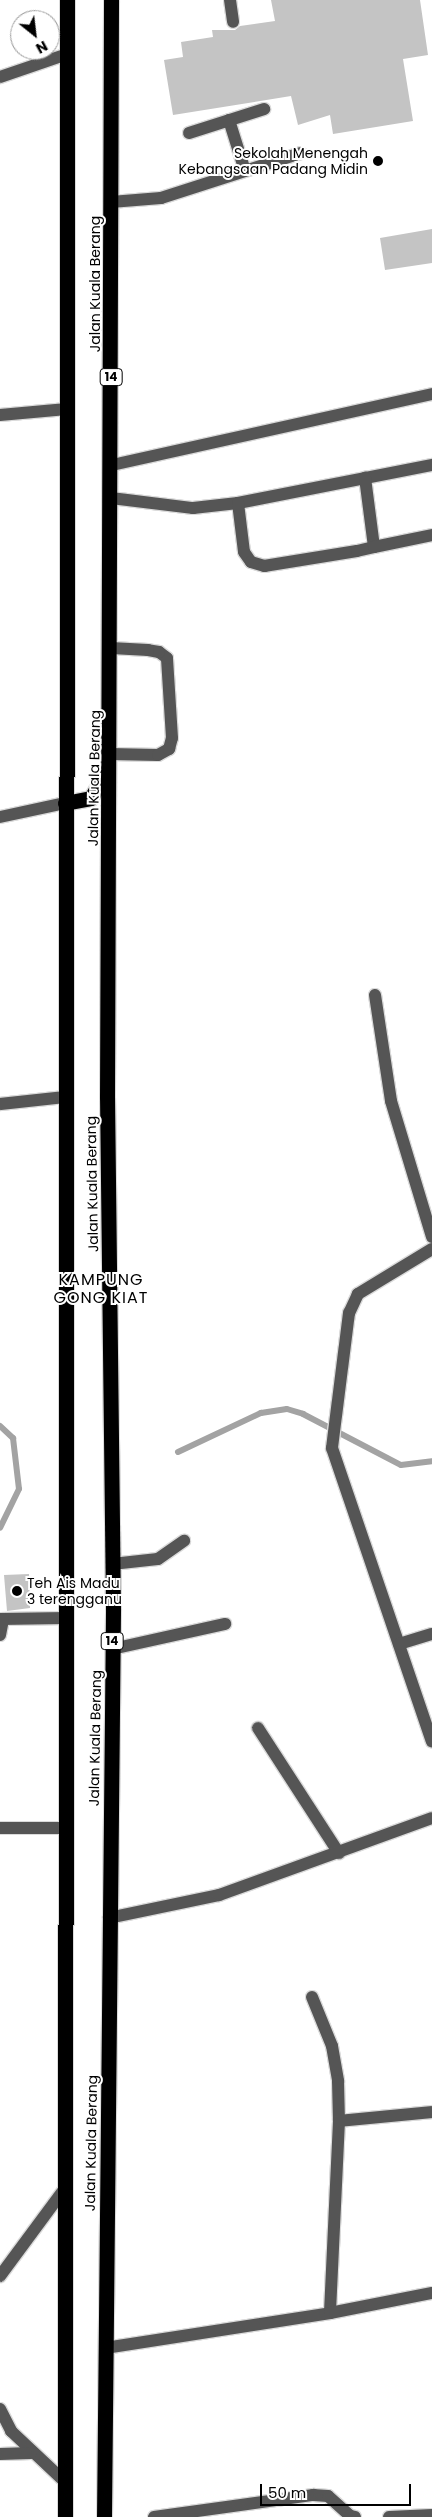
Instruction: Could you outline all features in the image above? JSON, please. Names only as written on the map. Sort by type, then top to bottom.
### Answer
[{"type":"highway","name":"Jalan Kuala Berang","points":[[65,2517],[63,2480],[63,2191],[66,1828],[64,1097],[68,409],[67,0]]},
{"type":"highway","name":"Jalan Kuala Berang","points":[[104,2517],[112,1649],[107,1097],[112,465],[111,0]]},
{"type":"highway","points":[[65,803],[91,798],[110,759]]},
{"type":"street","points":[[230,0],[233,22]]},
{"type":"street","points":[[0,77],[67,54]]},
{"type":"street","points":[[189,133],[264,109]]},
{"type":"street","points":[[229,120],[245,172]]},
{"type":"street","points":[[111,202],[161,198],[301,153]]},
{"type":"street","points":[[112,465],[432,394]]},
{"type":"street","points":[[0,415],[68,409]]},
{"type":"street","points":[[111,498],[193,508],[238,503],[432,465]]},
{"type":"street","points":[[365,478],[374,547]]},
{"type":"street","points":[[238,503],[244,552],[251,562],[264,566],[432,535]]},
{"type":"street","points":[[110,759],[158,755],[169,749],[172,738],[166,658],[159,652],[111,648]]},
{"type":"street","points":[[0,817],[65,803]]},
{"type":"street","points":[[375,995],[391,1101],[432,1237]]},
{"type":"street","points":[[0,1104],[64,1097]]},
{"type":"street","points":[[432,1249],[358,1294],[349,1313],[332,1448],[432,1741]]},
{"type":"street","points":[[112,1564],[158,1559],[184,1542]]},
{"type":"street","points":[[0,1635],[2,1619],[66,1618]]},
{"type":"street","points":[[112,1649],[225,1624]]},
{"type":"street","points":[[399,1644],[432,1634]]},
{"type":"street","points":[[258,1728],[339,1853]]},
{"type":"street","points":[[109,1918],[219,1895],[432,1818]]},
{"type":"street","points":[[0,1828],[66,1828]]},
{"type":"street","points":[[312,1997],[332,2046],[339,2121],[330,2313]]},
{"type":"street","points":[[339,2121],[432,2112]]},
{"type":"street","points":[[0,2276],[63,2191]]},
{"type":"street","points":[[105,2348],[330,2313],[432,2293]]},
{"type":"street","points":[[0,2409],[11,2431],[31,2453],[63,2480]]},
{"type":"street","points":[[0,2454],[31,2453]]},
{"type":"street","points":[[154,2517],[313,2495],[334,2500],[351,2517]]},
{"type":"street","points":[[389,2517],[432,2515]]},
{"type":"building","points":[[271,0],[420,0],[428,55],[403,59],[413,121],[333,134],[330,115],[298,125],[291,96],[173,115],[164,60],[183,57],[181,42],[213,37],[212,30],[235,30],[240,26],[275,21]]},
{"type":"building","points":[[432,229],[432,263],[385,270],[380,238]]},
{"type":"building","name":"Teh Ais Madu 3 terengganu","points":[[29,1574],[30,1608],[7,1611],[4,1575]]},
{"type":"waterway","points":[[178,1452],[261,1413],[287,1409],[303,1414],[401,1465],[432,1461]]},
{"type":"waterway","points":[[0,1426],[13,1438],[19,1489],[0,1528]]},
{"type":"place","name":"Sekolah Menengah Kebangsaan Padang Midin","points":[[378,161]]},
{"type":"place","name":"Teh Ais Madu 3 terengganu","points":[[17,1591]]},
{"type":"district","name":"KAMPUNG GONG KIAT","points":[[101,1289]]}]
